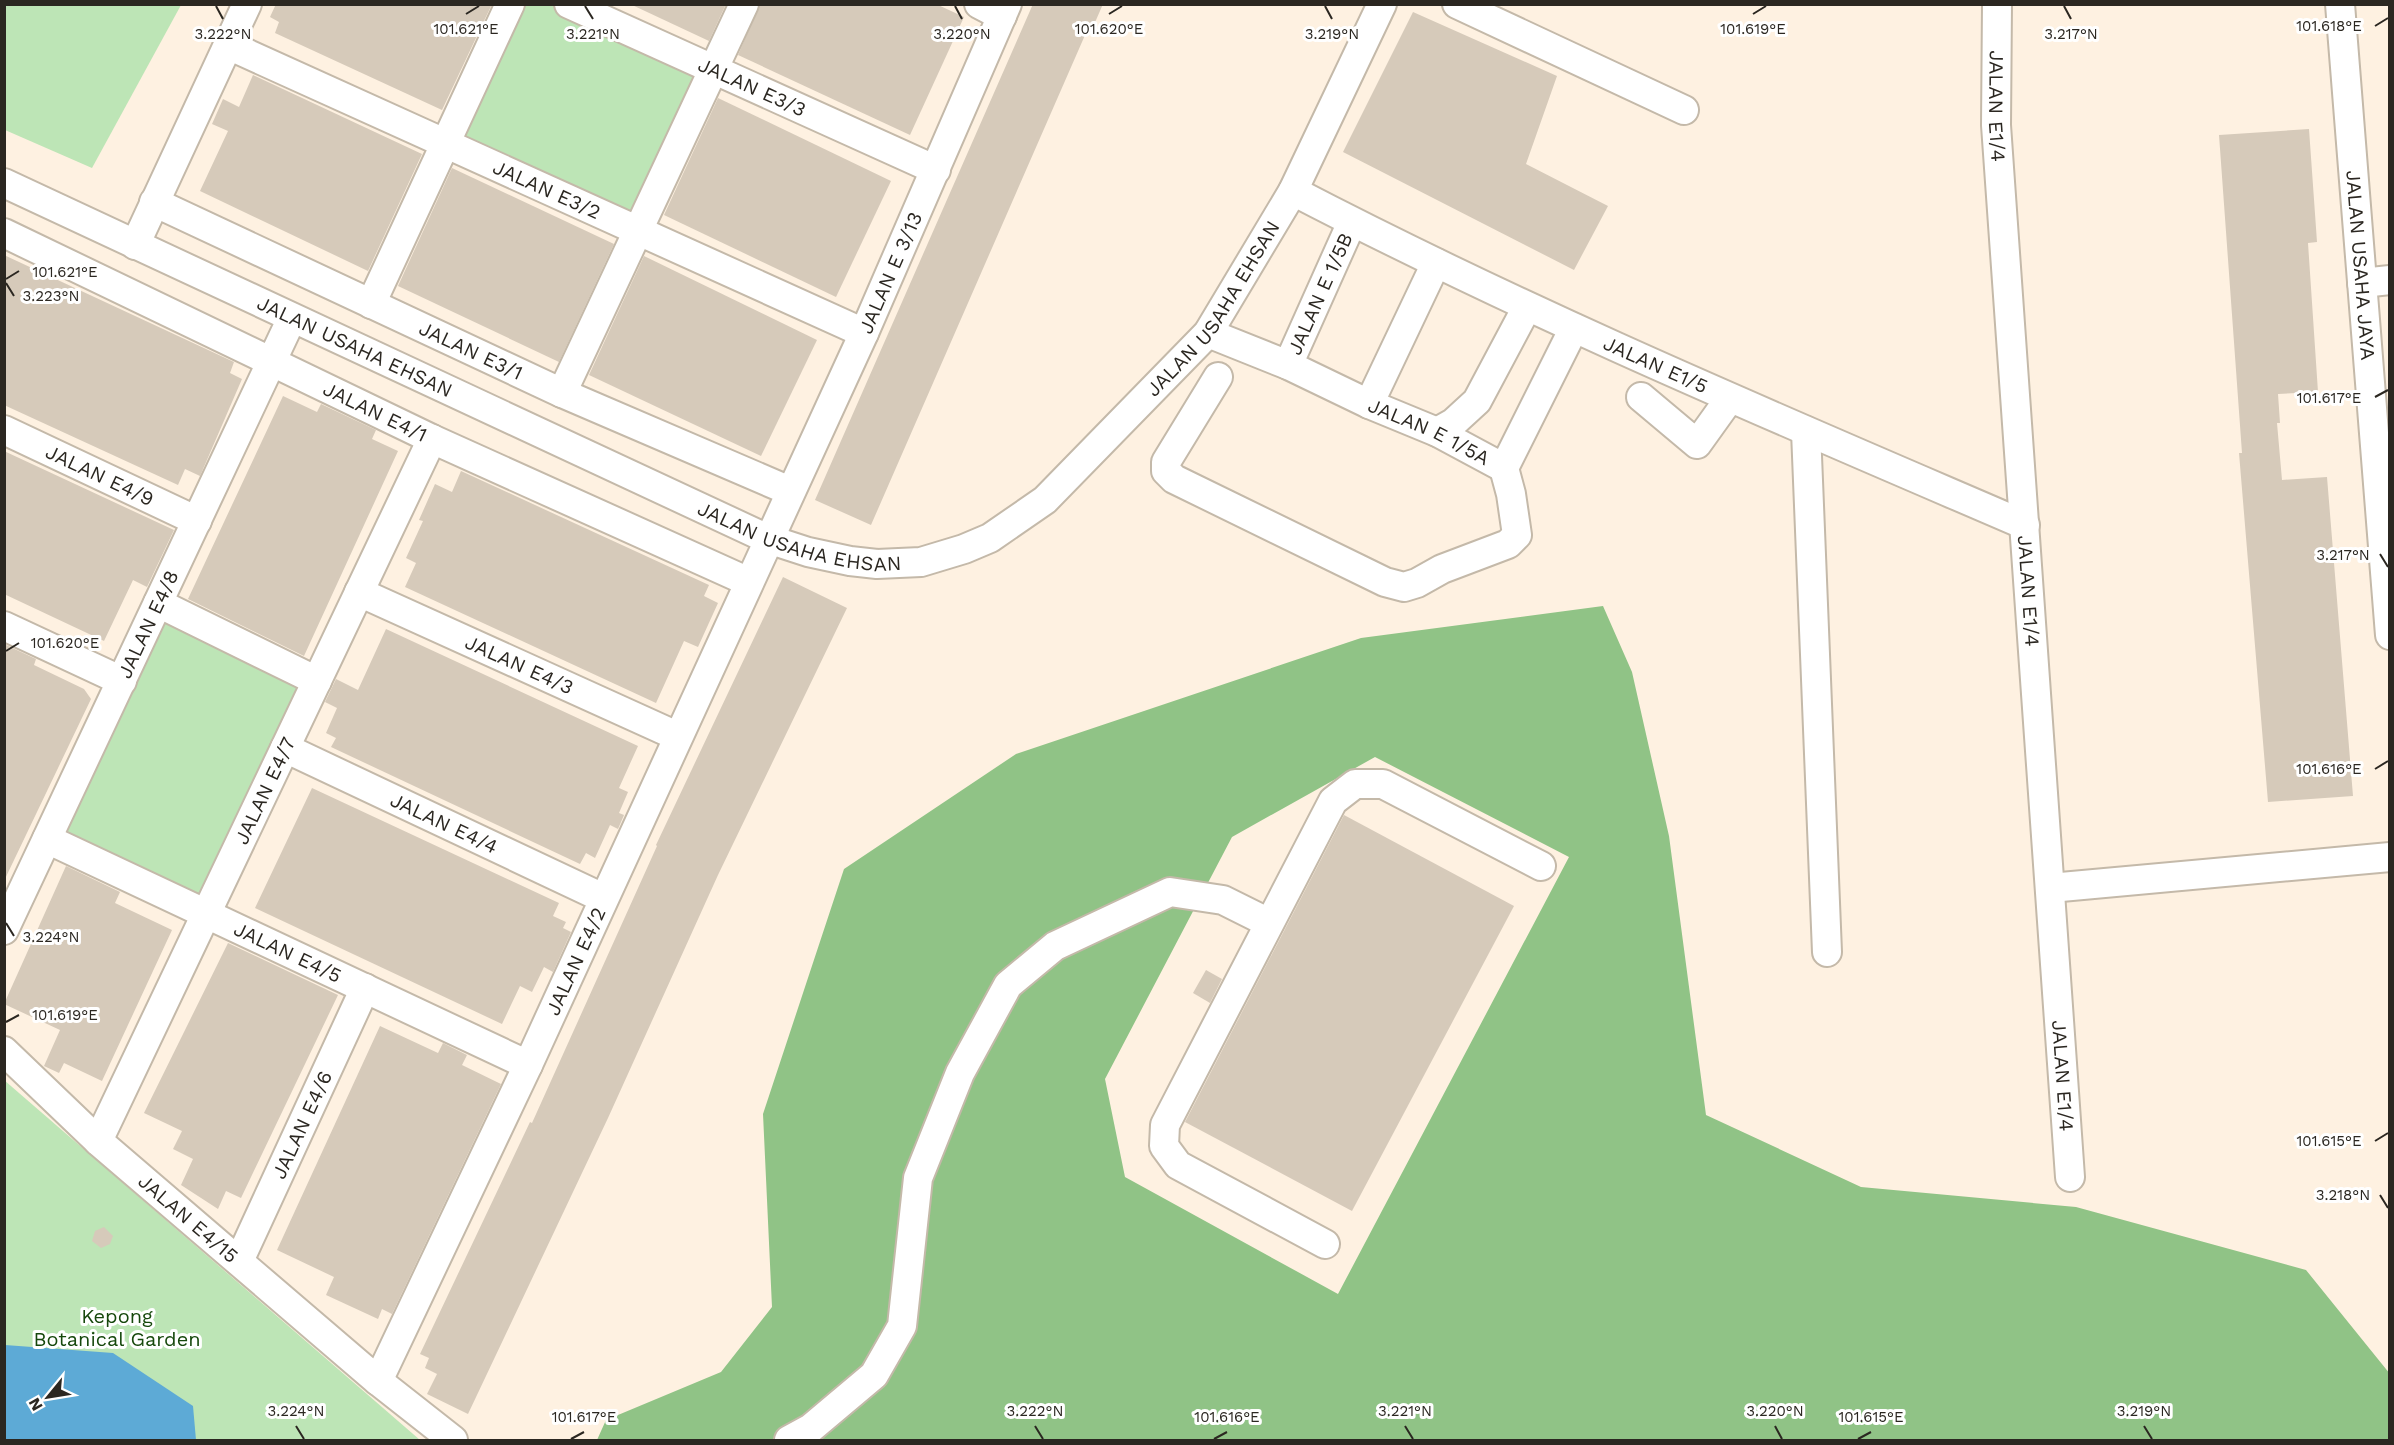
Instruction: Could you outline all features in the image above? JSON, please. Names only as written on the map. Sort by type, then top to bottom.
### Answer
[{"type":"street","points":[[135,244],[247,4]]},
{"type":"street","points":[[371,304],[510,4]]},
{"type":"street","name":"JALAN E3/3","points":[[569,4],[936,170]]},
{"type":"street","points":[[562,393],[744,4]]},
{"type":"street","name":"JALAN USAHA EHSAN","points":[[4,183],[768,539],[808,552],[877,564],[921,562],[964,549],[990,538],[1045,500],[1208,333],[1293,192],[1382,4]]},
{"type":"street","points":[[1456,4],[1683,110]]},
{"type":"street","name":"JALAN E1/4","points":[[1997,4],[1996,125],[2070,1177]]},
{"type":"street","name":"JALAN USAHA JAYA","points":[[2340,4],[2376,282],[2390,634]]},
{"type":"street","name":"JALAN E 3/13","points":[[768,539],[864,333],[936,170],[996,8]]},
{"type":"street","name":"JALAN E3/2","points":[[228,45],[864,333]]},
{"type":"street","name":"JALAN E1/5","points":[[1293,192],[1527,307],[1730,398],[2025,525]]},
{"type":"street","name":"JALAN E3/1","points":[[154,202],[562,393],[790,491]]},
{"type":"street","name":"JALAN E 1/5B","points":[[1288,365],[1352,222]]},
{"type":"street","name":"JALAN E4/1","points":[[4,233],[432,439],[749,582]]},
{"type":"street","points":[[1369,404],[1436,263]]},
{"type":"street","points":[[1437,432],[1453,423],[1477,401],[1527,307]]},
{"type":"street","name":"JALAN E4/8","points":[[4,930],[292,318]]},
{"type":"street","name":"JALAN E 1/5A","points":[[1208,333],[1288,365],[1369,404],[1437,432],[1504,468],[1574,328]]},
{"type":"street","points":[[1218,377],[1166,462],[1166,471],[1174,479],[1385,582],[1404,587],[1417,584],[1442,569],[1508,544],[1517,535],[1511,494],[1504,468]]},
{"type":"street","points":[[1641,397],[1696,444],[1730,398]]},
{"type":"street","name":"JALAN E4/9","points":[[4,430],[197,521]]},
{"type":"street","points":[[1806,431],[1827,952]]},
{"type":"street","name":"JALAN E4/7","points":[[98,1141],[432,439]]},
{"type":"street","name":"JALAN E4/2","points":[[378,1381],[528,1065],[768,539]]},
{"type":"street","name":"JALAN E4/3","points":[[359,592],[677,736]]},
{"type":"street","points":[[158,603],[316,681]]},
{"type":"street","points":[[4,626],[122,681]]},
{"type":"street","name":"JALAN E4/4","points":[[285,748],[603,898]]},
{"type":"street","points":[[1325,1244],[1178,1165],[1164,1146],[1165,1125],[1333,801],[1355,784],[1383,784],[1541,866]]},
{"type":"street","name":"JALAN E4/5","points":[[48,839],[528,1065]]},
{"type":"street","points":[[2050,888],[2390,857]]},
{"type":"street","points":[[789,1440],[811,1428],[874,1375],[902,1326],[918,1178],[960,1073],[1008,985],[1055,946],[1170,892],[1222,900],[1269,923]]},
{"type":"street","name":"JALAN E4/6","points":[[239,1261],[365,988]]},
{"type":"street","name":"JALAN E4/15","points":[[4,1051],[98,1141],[378,1381],[453,1440]]},
{"type":"green space","points":[[5,4],[181,5],[92,168],[5,130]]},
{"type":"green space","points":[[510,5],[569,5],[714,70],[638,231],[445,144]]},
{"type":"green space","points":[[158,603],[317,681],[206,914],[48,839]]},
{"type":"green space","points":[[1603,606],[1632,672],[1669,836],[1706,1115],[1861,1187],[2076,1207],[2306,1270],[2390,1374],[2389,1440],[597,1440],[606,1420],[721,1372],[772,1307],[763,1114],[844,869],[1016,754],[1361,638]],"holes":[[[1375,757],[1569,857],[1338,1294],[1125,1177],[1105,1079],[1232,837]]]},
{"type":"green space","name":"Kepong Botanical Garden","points":[[4,1080],[420,1440],[5,1440]]},
{"type":"water","points":[[5,1345],[113,1353],[193,1406],[196,1440],[5,1440]]},
{"type":"building","points":[[276,4],[492,4],[442,110],[275,33],[279,22],[270,17]]},
{"type":"building","points":[[630,4],[726,4],[709,41]]},
{"type":"building","points":[[760,4],[936,4],[964,17],[910,135],[738,55]]},
{"type":"building","points":[[1033,4],[1103,4],[1093,27],[1089,26],[871,525],[815,500]]},
{"type":"building","points":[[1413,12],[1557,76],[1526,164],[1608,206],[1574,270],[1343,152]]},
{"type":"building","points":[[253,75],[422,154],[368,271],[200,191],[228,131],[212,124],[223,99],[239,107]]},
{"type":"building","points":[[718,98],[891,181],[836,297],[664,215]]},
{"type":"building","points":[[2309,129],[2317,242],[2308,243],[2318,392],[2278,394],[2280,423],[2277,423],[2282,480],[2327,477],[2353,796],[2268,802],[2239,453],[2242,453],[2219,135]]},
{"type":"building","points":[[452,168],[614,244],[559,362],[398,286]]},
{"type":"building","points":[[4,255],[234,362],[230,373],[242,379],[200,476],[185,469],[178,485],[4,405]]},
{"type":"building","points":[[644,256],[817,340],[761,456],[589,375]]},
{"type":"building","points":[[283,396],[317,412],[321,404],[376,430],[372,439],[398,451],[304,656],[188,599]]},
{"type":"building","points":[[4,451],[174,530],[147,587],[133,580],[104,641],[4,594]]},
{"type":"building","points":[[461,471],[709,585],[704,596],[718,603],[698,647],[684,641],[656,703],[405,587],[416,563],[406,558],[423,521],[419,520],[435,484],[452,492]]},
{"type":"building","points":[[783,577],[847,608],[718,875],[608,1118],[468,1414],[427,1394],[437,1374],[425,1368],[429,1358],[420,1354],[530,1122],[532,1123],[656,845]]},
{"type":"building","points":[[386,629],[638,746],[619,788],[628,792],[619,813],[624,815],[618,829],[610,825],[595,858],[586,853],[580,864],[331,747],[336,738],[326,733],[337,708],[325,702],[336,679],[358,690]]},
{"type":"building","points":[[4,644],[36,659],[34,665],[84,689],[91,699],[4,881]]},
{"type":"building","points":[[312,788],[559,903],[553,916],[566,922],[563,928],[571,932],[553,972],[544,967],[532,992],[520,986],[502,1024],[255,908]]},
{"type":"building","points":[[1344,815],[1514,906],[1352,1211],[1185,1122]]},
{"type":"building","points":[[66,866],[120,892],[115,903],[172,930],[102,1081],[64,1063],[59,1073],[44,1066],[60,1030],[4,1004]]},
{"type":"building","points":[[228,943],[338,995],[241,1198],[226,1191],[218,1209],[181,1185],[193,1159],[173,1149],[182,1131],[144,1113]]},
{"type":"building","points":[[1206,970],[1222,979],[1210,1003],[1193,993]]},
{"type":"building","points":[[380,1026],[438,1053],[443,1043],[467,1055],[462,1065],[501,1084],[392,1314],[382,1309],[378,1319],[326,1295],[334,1277],[277,1250]]},
{"type":"building","points":[[104,1227],[113,1236],[110,1244],[101,1248],[92,1241],[95,1231]]}]
